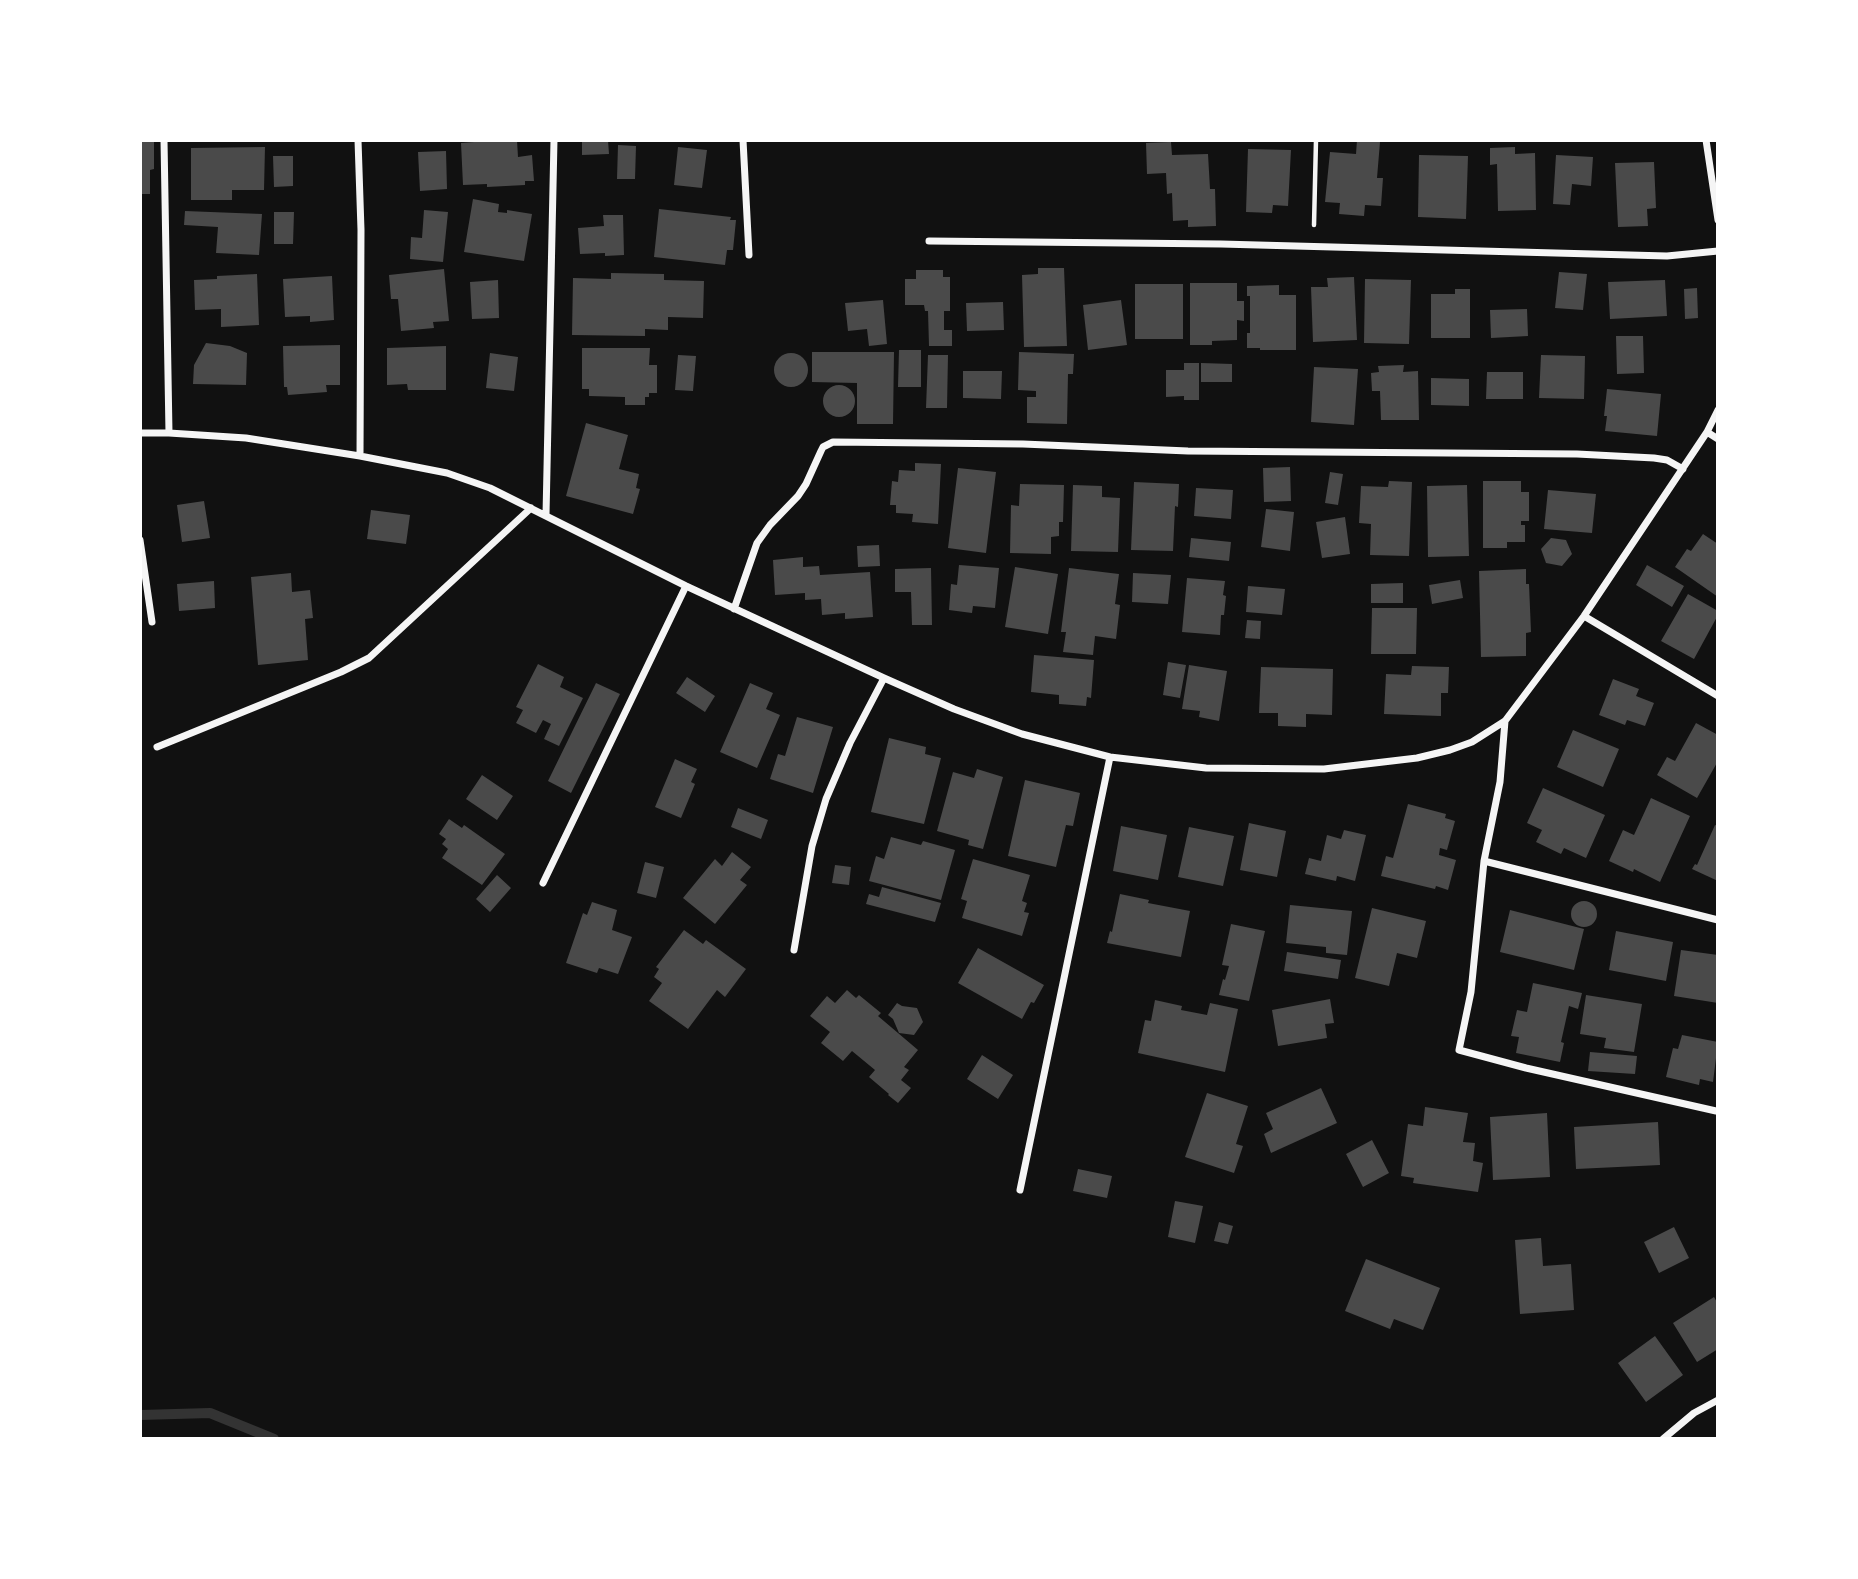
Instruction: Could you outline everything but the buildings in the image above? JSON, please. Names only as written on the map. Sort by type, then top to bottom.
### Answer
[{"type":"street","points":[[164,140],[169,433]]},
{"type":"street","points":[[358,140],[361,230],[360,456]]},
{"type":"street","points":[[546,515],[554,140]]},
{"type":"street","points":[[743,140],[749,255]]},
{"type":"street","points":[[1706,140],[1718,220]]},
{"type":"street","points":[[929,241],[1314,246],[1667,256],[1718,251]]},
{"type":"street","points":[[140,433],[246,438],[447,473],[489,488],[686,586],[884,678],[954,709],[1022,734],[1110,757],[1206,768],[1324,769],[1417,758],[1450,751],[1472,742],[1505,721],[1584,616],[1683,469],[1718,410]]},
{"type":"street","points":[[1707,432],[1718,439]]},
{"type":"street","points":[[734,609],[757,543],[798,496],[823,447],[833,442],[1023,444],[1188,451],[1577,454],[1654,458],[1667,460],[1683,469]]},
{"type":"street","points":[[157,747],[341,672],[369,657],[531,508]]},
{"type":"street","points":[[140,540],[152,622]]},
{"type":"street","points":[[543,883],[686,586]]},
{"type":"street","points":[[1584,616],[1718,696]]},
{"type":"street","points":[[794,950],[812,846],[826,799],[850,743],[884,678]]},
{"type":"street","points":[[1505,721],[1500,782],[1484,861],[1471,992],[1459,1050],[1716,1111]]},
{"type":"street","points":[[1020,1190],[1110,757]]},
{"type":"street","points":[[1484,861],[1718,920]]},
{"type":"street","points":[[1663,1439],[1694,1413],[1718,1400]]},
{"type":"path","points":[[1314,246],[1316,140]]},
{"type":"waterway","points":[[140,1415],[210,1413],[274,1439]]}]
